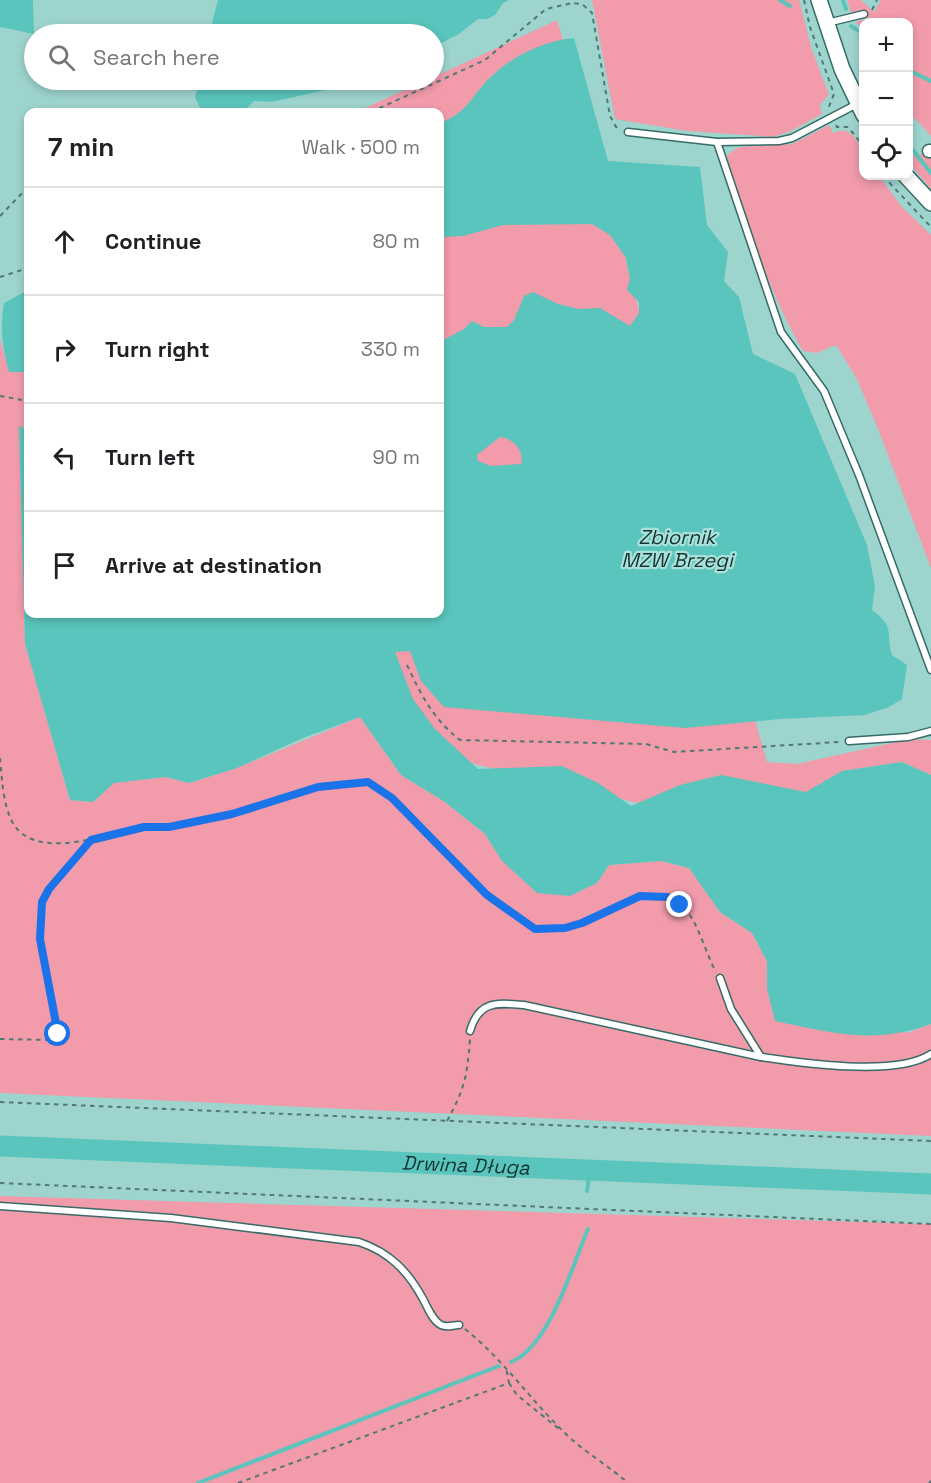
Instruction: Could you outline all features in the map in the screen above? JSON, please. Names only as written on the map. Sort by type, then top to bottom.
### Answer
[{"type":"street","points":[[819,0],[826,24],[859,107]]},
{"type":"street","points":[[910,180],[931,203]]},
{"type":"lane","points":[[826,24],[864,14]]},
{"type":"lane","points":[[628,132],[717,142],[779,141],[832,117],[859,110]]},
{"type":"lane","points":[[717,142],[777,323],[793,352],[807,364],[824,391],[859,475],[931,670]]},
{"type":"lane","points":[[849,741],[908,736],[931,731]]},
{"type":"lane","points":[[720,978],[731,1009],[761,1057]]},
{"type":"lane","points":[[470,1031],[478,1012],[487,1006],[524,1005],[761,1057],[855,1066],[918,1061],[931,1054]]},
{"type":"lane","points":[[0,1206],[171,1218],[359,1242],[372,1246],[395,1261],[407,1274],[439,1323],[449,1327],[459,1325]]},
{"type":"path","points":[[804,0],[810,27],[834,94],[833,100],[827,107],[837,127],[848,127],[859,139]]},
{"type":"path","points":[[444,79],[485,60],[546,9],[572,3],[582,4],[592,13],[610,116],[616,126],[628,132]]},
{"type":"path","points":[[380,108],[419,90]]},
{"type":"path","points":[[887,180],[931,227]]},
{"type":"path","points":[[0,216],[24,191]]},
{"type":"path","points":[[0,277],[24,269]]},
{"type":"path","points":[[0,396],[24,399]]},
{"type":"path","points":[[407,665],[424,701],[442,727],[460,740],[646,744],[674,752],[849,741]]},
{"type":"path","points":[[0,758],[9,815],[20,833],[48,842],[91,840],[144,827],[169,827],[232,814],[318,787],[368,782],[392,798],[487,895],[535,929],[565,928],[582,923],[640,896],[667,897],[687,910],[720,978]]},
{"type":"path","points":[[0,1039],[51,1040],[58,1034],[40,939],[42,902],[49,889],[91,840]]},
{"type":"path","points":[[447,1121],[463,1092],[467,1077],[470,1031]]},
{"type":"path","points":[[0,1102],[931,1141]]},
{"type":"path","points":[[0,1183],[931,1224]]},
{"type":"path","points":[[459,1325],[506,1367],[521,1388],[568,1436]]},
{"type":"path","points":[[506,1367],[509,1383],[516,1395],[628,1483]]},
{"type":"path","points":[[238,1483],[509,1383]]},
{"type":"shaded area","points":[[592,0],[799,0],[811,47],[829,95],[820,104],[822,114],[791,131],[774,137],[687,131],[615,119]]},
{"type":"shaded area","points":[[847,0],[861,0],[874,12],[881,0],[931,0],[931,136],[915,118],[913,119],[913,18],[867,18],[864,10],[851,13]]},
{"type":"shaded area","points":[[557,20],[767,762],[797,764],[910,739],[931,740],[931,775],[902,762],[842,771],[806,793],[774,786],[789,839],[382,742],[349,618],[444,618],[444,108],[365,108],[405,90],[444,90],[444,72]]},
{"type":"shaded area","points":[[829,125],[833,133],[843,130],[849,133],[859,146],[859,180],[882,180],[902,207],[931,235],[931,568],[857,379],[836,345],[817,353],[803,351],[770,284],[729,166],[727,155],[739,147],[792,144]]},
{"type":"shaded area","points":[[913,154],[931,155],[931,189],[913,168]]},
{"type":"shaded area","points":[[0,338],[9,371],[24,373],[24,429],[19,427],[25,644],[70,800],[93,802],[114,782],[166,777],[189,783],[237,768],[360,717],[401,775],[445,802],[485,834],[502,861],[597,883],[609,865],[661,861],[689,868],[720,912],[752,933],[767,961],[767,989],[907,1033],[931,1024],[931,1136],[0,1093]]},
{"type":"shaded area","points":[[0,1196],[931,1224],[931,1483],[0,1483]]},
{"type":"water","points":[[0,0],[33,0],[34,24],[24,24],[24,32],[0,27]]},
{"type":"water","points":[[218,0],[509,0],[503,3],[495,15],[487,19],[478,19],[459,34],[444,42],[444,24],[212,24]]},
{"type":"water","name":"Zbiornik MZW Brzegi","points":[[574,38],[608,161],[700,167],[707,225],[728,252],[724,281],[739,297],[753,354],[795,374],[867,545],[875,586],[872,610],[887,626],[892,655],[907,665],[902,699],[889,707],[865,715],[781,719],[685,728],[444,707],[421,681],[410,651],[395,652],[413,699],[435,729],[478,769],[562,766],[598,783],[631,806],[680,785],[721,775],[806,792],[842,771],[902,762],[931,775],[931,1024],[891,1034],[853,1035],[775,1021],[767,989],[767,961],[752,933],[720,912],[689,868],[661,861],[609,865],[597,883],[570,896],[537,893],[502,861],[485,834],[445,802],[401,775],[360,717],[303,738],[237,768],[189,783],[166,777],[114,783],[93,802],[70,800],[25,644],[24,618],[444,618],[444,340],[464,329],[472,321],[484,327],[507,327],[514,320],[524,296],[533,292],[558,304],[579,309],[600,308],[630,326],[639,313],[639,302],[627,290],[630,279],[626,258],[610,235],[592,224],[503,225],[463,236],[444,237],[444,121],[465,107],[486,81],[502,67],[521,55],[553,42]],"holes":[[[500,437],[509,440],[520,450],[521,464],[491,466],[478,461],[477,455]]]},
{"type":"water","points":[[197,90],[325,90],[272,102],[254,101],[247,108],[200,108],[195,97]]},
{"type":"water","points":[[24,292],[24,372],[9,372],[2,338],[4,303]]},
{"type":"water","name":"Zbiornik MZW Brzegi","points":[[19,426],[24,428],[24,608]]},
{"type":"waterway","points":[[780,0],[790,6]]},
{"type":"waterway","points":[[843,0],[846,9]]},
{"type":"waterway","points":[[851,26],[859,31]]},
{"type":"waterway","points":[[912,72],[931,81]]},
{"type":"waterway","points":[[913,150],[931,173]]},
{"type":"waterway","name":"Drwina Długa","points":[[0,1146],[931,1184]]},
{"type":"waterway","points":[[587,1191],[590,1170]]},
{"type":"waterway","points":[[511,1362],[525,1353],[548,1323],[567,1283],[588,1229]]},
{"type":"waterway","points":[[198,1483],[499,1366]]},
{"type":"route","points":[[58,1034],[40,939],[39,920],[42,902],[49,889],[91,840],[144,827],[169,827],[232,814],[318,787],[368,782],[392,798],[487,895],[535,929],[565,928],[582,923],[640,896],[667,897],[680,905]]}]
